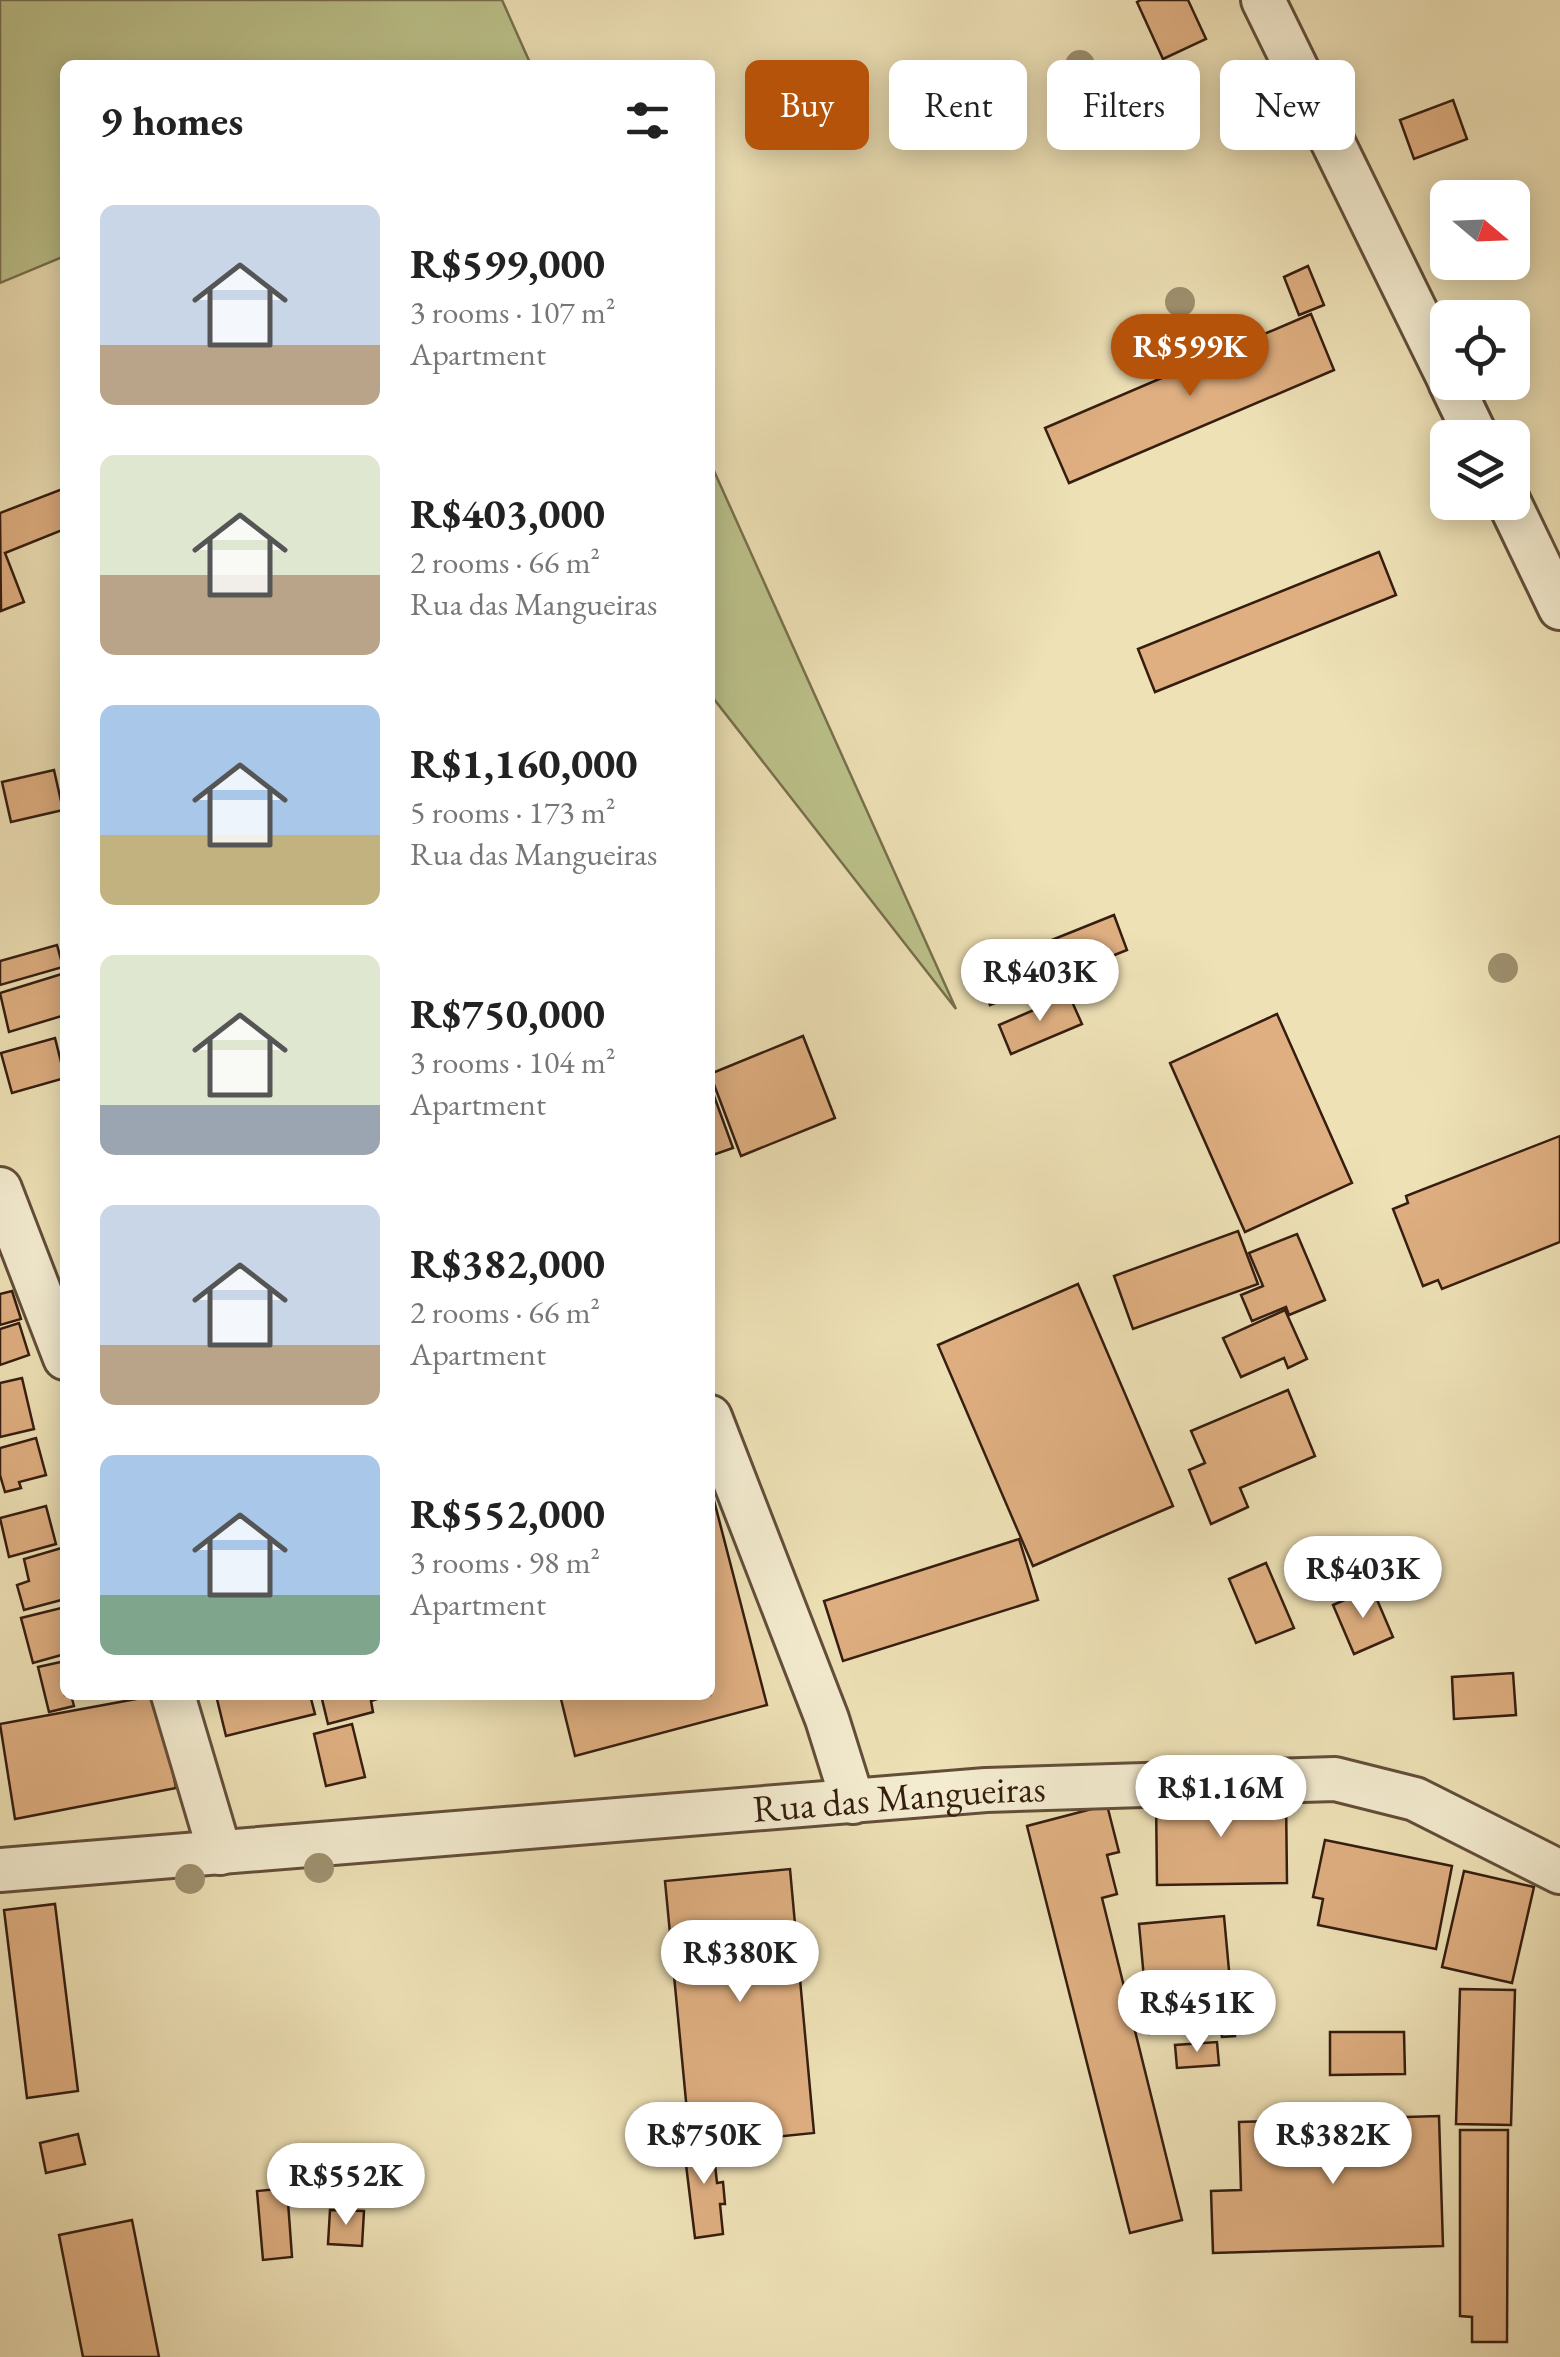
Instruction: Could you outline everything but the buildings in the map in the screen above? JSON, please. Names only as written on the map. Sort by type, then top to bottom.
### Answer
[{"type":"street","points":[[1264,0],[1430,341]]},
{"type":"street","points":[[1517,520],[1560,608]]},
{"type":"street","points":[[0,1189],[60,1345]]},
{"type":"street","points":[[715,1430],[827,1720],[853,1802]]},
{"type":"street","points":[[174,1700],[220,1853]]},
{"type":"street","name":"Rua das Mangueiras","points":[[0,1870],[986,1790],[1335,1779],[1415,1800],[1560,1872]]},
{"type":"green space","points":[[0,0],[502,0],[529,60],[60,60],[60,258],[0,283]]},
{"type":"green space","points":[[715,473],[956,1009],[715,700]]}]
